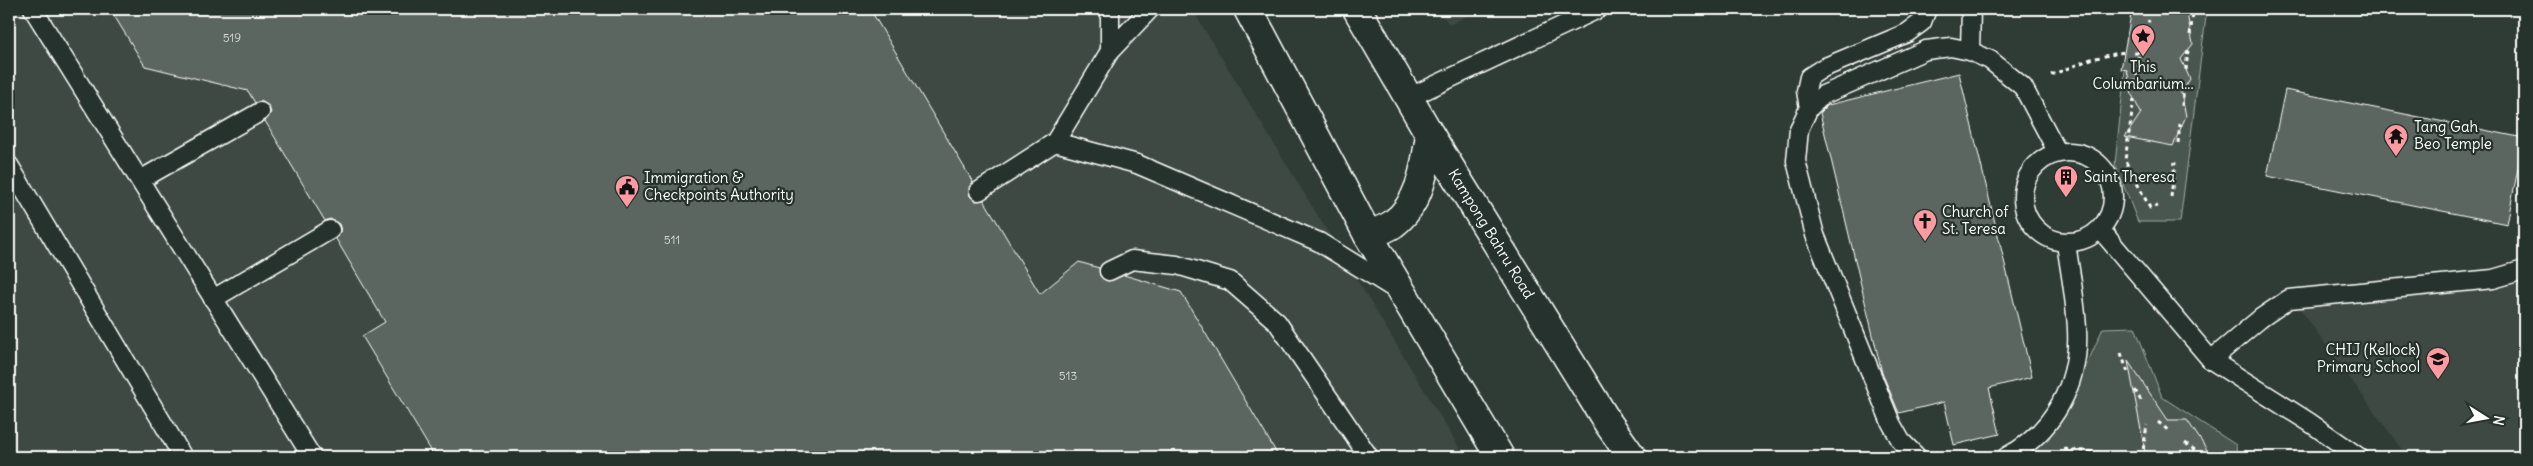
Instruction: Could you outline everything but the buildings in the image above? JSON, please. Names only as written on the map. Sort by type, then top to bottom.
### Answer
[{"type":"main road","points":[[1248,9],[1368,235],[1500,457]]},
{"type":"main road","name":"Kampong Bahru Road","points":[[1357,9],[1430,135],[1608,423],[1632,457]]},
{"type":"main road","points":[[1368,235],[1393,224],[1410,206],[1423,177],[1430,135]]},
{"type":"lane","points":[[33,9],[312,457]]},
{"type":"lane","points":[[1110,9],[1110,51]]},
{"type":"lane","points":[[979,191],[1055,142],[1110,51],[1150,9]]},
{"type":"lane","points":[[1408,98],[1598,9]]},
{"type":"lane","points":[[1809,108],[1806,91],[1809,77],[1823,68],[1907,33],[1922,22],[1927,9]]},
{"type":"lane","points":[[1970,51],[1971,9]]},
{"type":"lane","points":[[1917,457],[1901,441],[1891,423],[1816,234],[1796,161],[1799,129],[1809,108],[1823,95],[1926,50],[1951,48],[1970,51],[1990,60],[2023,87],[2058,153]]},
{"type":"lane","points":[[140,180],[260,112]]},
{"type":"lane","points":[[1055,142],[1137,164],[1311,239],[1352,260],[1402,293]]},
{"type":"lane","points":[[2058,153],[2084,154],[2094,160],[2110,181],[2113,194],[2112,207],[2108,219],[2100,229],[2079,242],[2066,243],[2052,240],[2040,233],[2030,222],[2024,209],[2022,194],[2026,180],[2033,168],[2044,158],[2058,153]]},
{"type":"lane","points":[[9,165],[184,457]]},
{"type":"lane","points":[[2100,229],[2211,360],[2309,422],[2359,457]]},
{"type":"lane","points":[[213,299],[330,230]]},
{"type":"lane","points":[[2006,457],[2040,435],[2066,396],[2072,377],[2078,332],[2066,243]]},
{"type":"lane","points":[[1109,271],[1132,260],[1177,266],[1230,281],[1277,322],[1369,457]]},
{"type":"lane","points":[[2211,360],[2261,318],[2289,299],[2493,279],[2524,270]]},
{"type":"path","points":[[2190,35],[2192,14]]},
{"type":"path","points":[[2135,84],[2139,53],[2149,20]]},
{"type":"path","points":[[2186,70],[2188,50]]},
{"type":"path","points":[[2023,87],[2091,59],[2124,52]]},
{"type":"path","points":[[2134,53],[2139,53]]},
{"type":"path","points":[[2182,106],[2184,87]]},
{"type":"path","points":[[2134,99],[2125,160],[2150,208],[2156,206]]},
{"type":"path","points":[[2178,143],[2180,124]]},
{"type":"path","points":[[2171,197],[2175,162]]},
{"type":"path","points":[[2120,353],[2128,373]]},
{"type":"path","points":[[2135,390],[2143,404]]},
{"type":"path","points":[[2158,422],[2169,431]]},
{"type":"path","points":[[2068,450],[2142,457],[2147,425]]},
{"type":"path","points":[[2186,443],[2199,453]]},
{"type":"shaded area","points":[[9,9],[1192,9],[1465,457],[9,457]]},
{"type":"shaded area","points":[[1436,9],[1479,9],[1450,25]]},
{"type":"shaded area","points":[[2138,9],[2207,9],[2180,222],[2138,222],[2115,164],[2125,70]]},
{"type":"shaded area","name":"CHIJ (Kellock) Primary School","points":[[2524,263],[2524,457],[2407,457],[2295,302]]},
{"type":"shaded area","points":[[2135,327],[2162,397],[2236,445],[2237,457],[2015,457],[2048,440],[2071,400],[2103,328]]},
{"type":"place","name":"This Columbarium...","points":[[2143,57]]},
{"type":"place","name":"Tang Gah Beo Temple","points":[[2396,157]]},
{"type":"place","name":"Saint Theresa","points":[[2066,198]]},
{"type":"place","name":"Immigration & Checkpoints Authority","points":[[627,208]]},
{"type":"place","name":"Church of St. Teresa","points":[[1925,242]]},
{"type":"place","name":"CHIJ (Kellock) Primary School","points":[[2438,380]]}]
